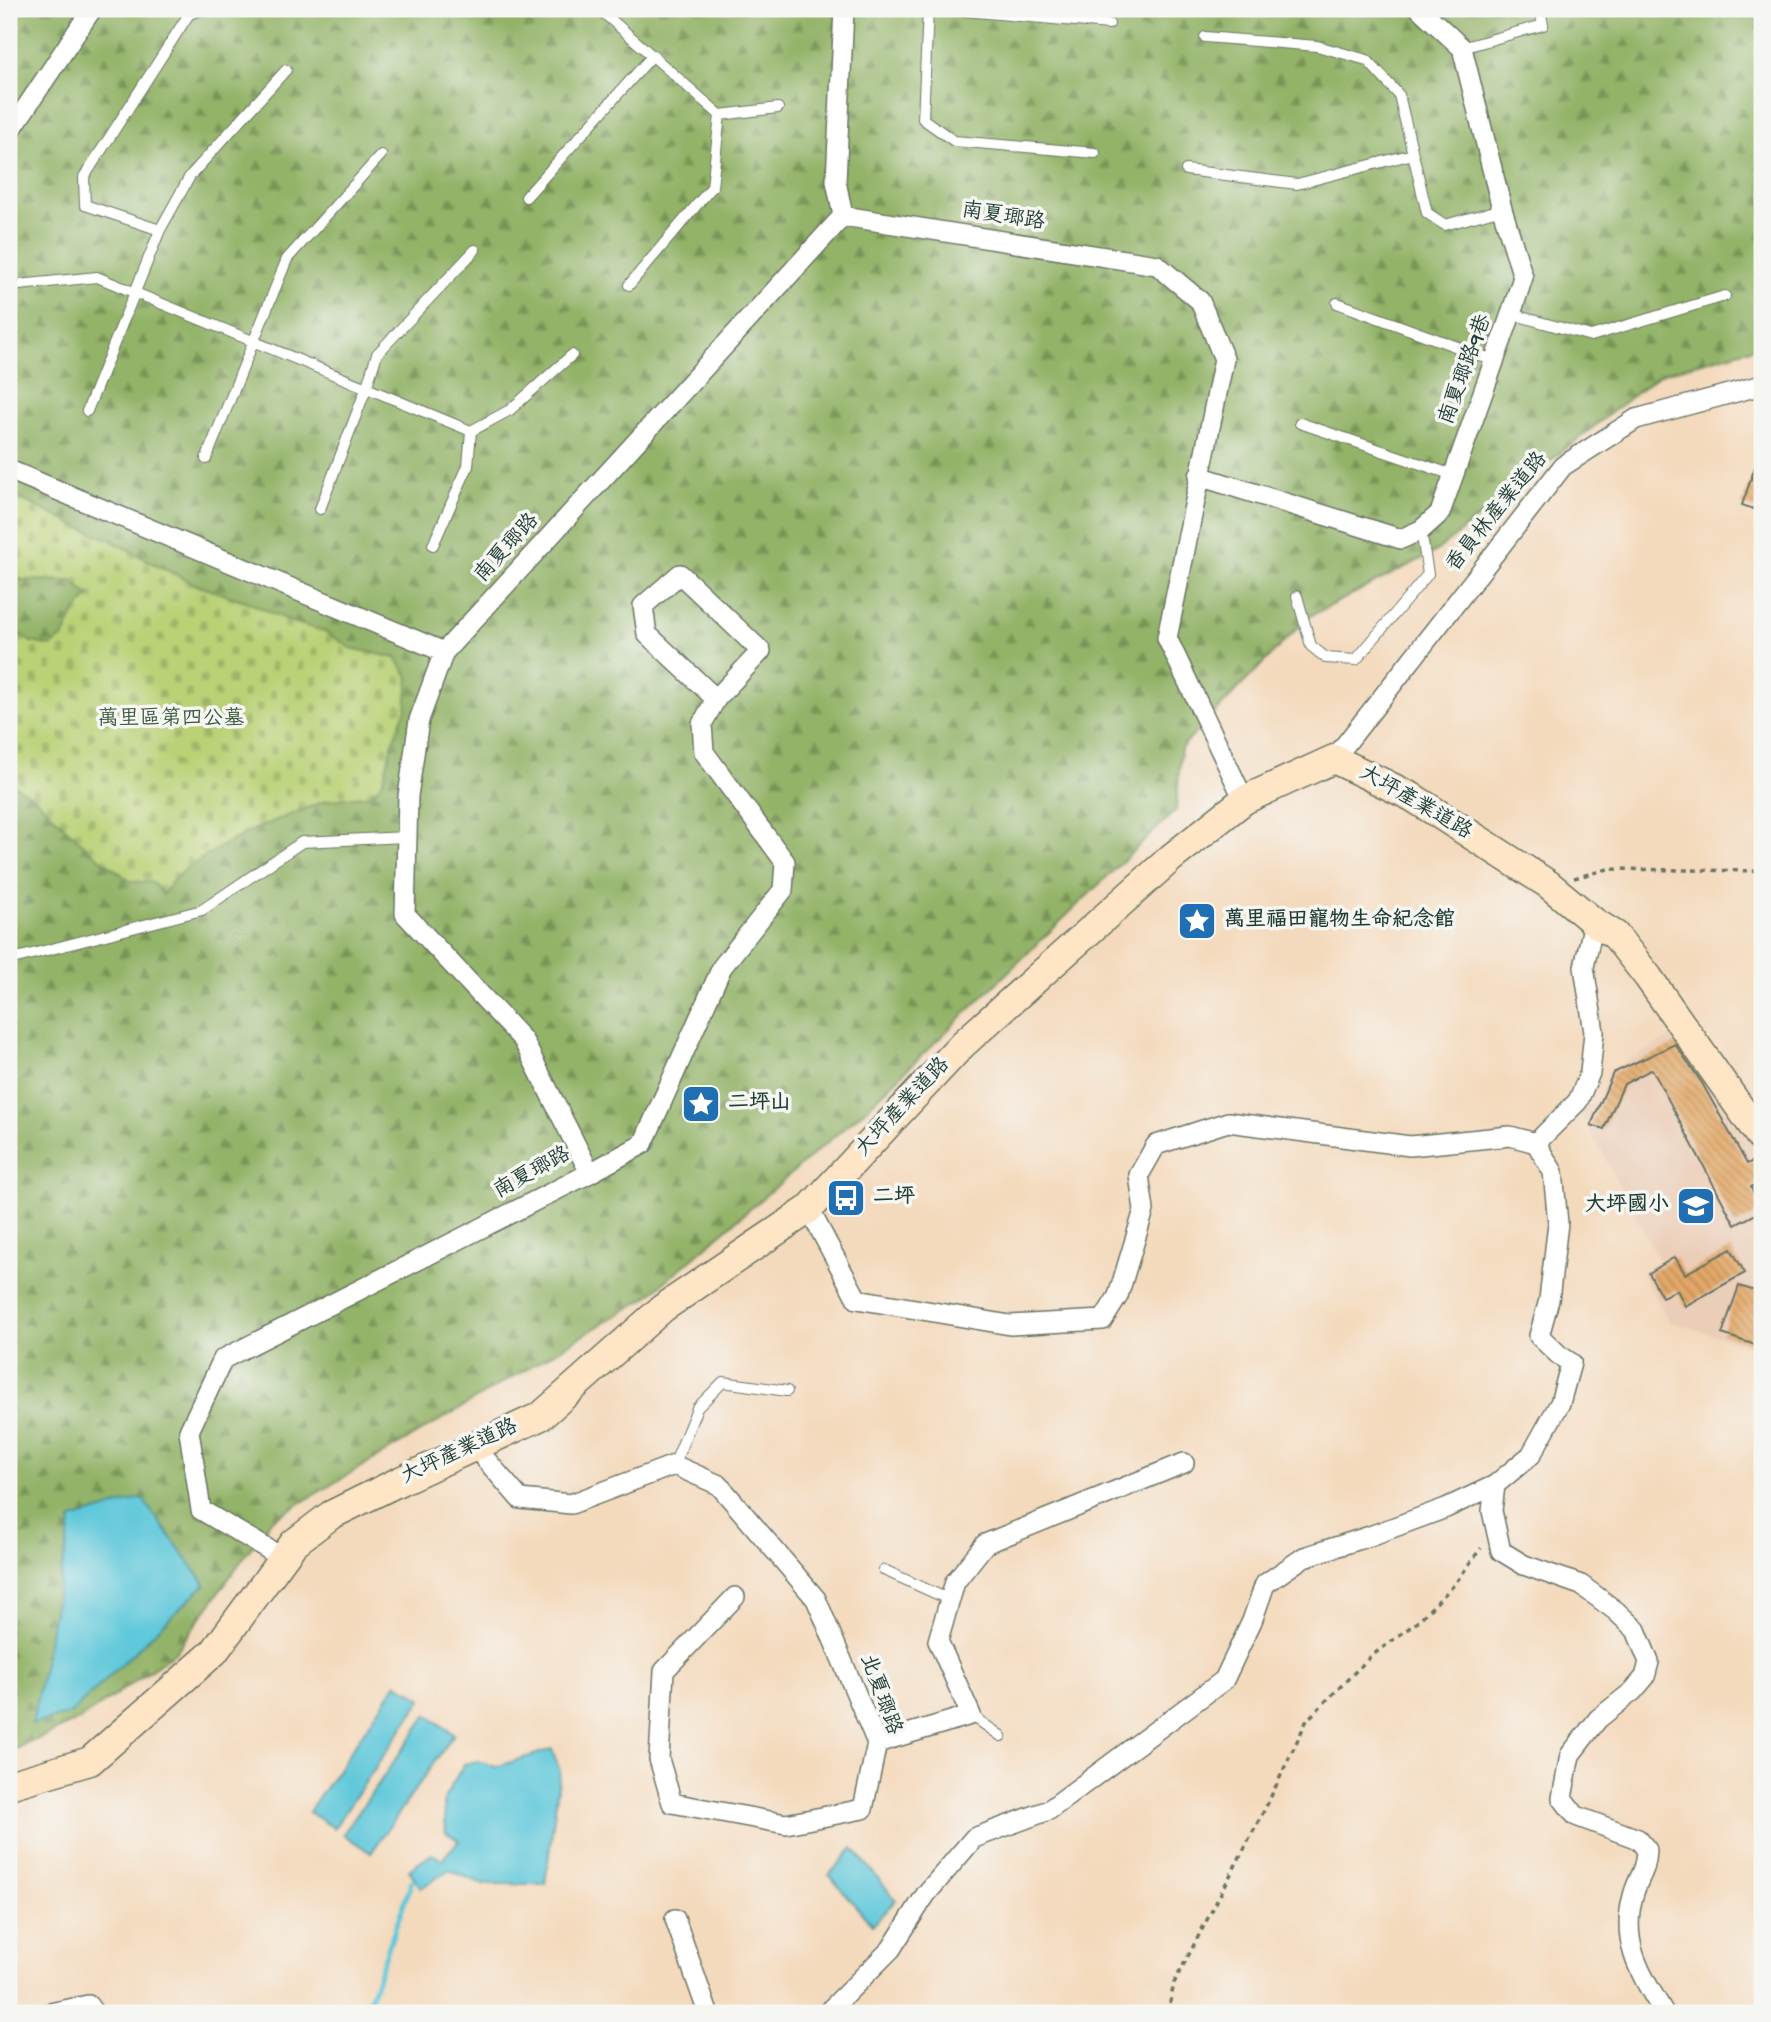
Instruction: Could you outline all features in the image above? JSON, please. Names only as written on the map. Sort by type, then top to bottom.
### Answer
[{"type":"street","points":[[9,133],[92,9]]},
{"type":"street","points":[[843,216],[835,181],[844,9]]},
{"type":"street","points":[[1420,9],[1462,48]]},
{"type":"street","name":"南夏瑯路9巷","points":[[1421,530],[1440,513],[1522,276],[1502,209],[1462,48]]},
{"type":"street","name":"南夏瑯路","points":[[283,1558],[201,1510],[189,1431],[223,1359],[590,1173],[523,1040],[405,914],[408,796],[419,720],[444,652],[843,216],[1157,265],[1200,301],[1224,359],[1167,638],[1244,800]]},
{"type":"street","name":"香員林產業道路","points":[[1334,759],[1563,466],[1636,419],[1762,385]]},
{"type":"street","points":[[9,470],[444,652]]},
{"type":"street","points":[[1199,476],[1401,539],[1421,530]]},
{"type":"street","points":[[590,1173],[643,1144],[722,967],[783,890],[785,862],[704,752],[702,724],[716,699],[761,652],[680,574],[643,606],[647,634],[716,699]]},
{"type":"street","name":"大坪產業道路","points":[[9,1785],[90,1761],[214,1652],[294,1543],[331,1515],[400,1480],[541,1416],[663,1308],[809,1209],[963,1044],[1171,858],[1244,800],[1334,759],[1412,797],[1548,884],[1594,922],[1615,935],[1648,976],[1762,1139]]},
{"type":"street","points":[[1536,1143],[1578,1101],[1590,1073],[1594,1032],[1584,967],[1594,922]]},
{"type":"street","points":[[809,1209],[858,1299],[1010,1325],[1103,1320],[1118,1296],[1144,1210],[1139,1175],[1156,1145],[1228,1122],[1409,1146],[1510,1136],[1536,1143],[1553,1172],[1559,1223],[1549,1300],[1539,1336],[1571,1363],[1560,1403],[1531,1455],[1495,1485],[1446,1508],[1383,1532],[1304,1557],[1265,1584],[1252,1621],[1224,1680],[1049,1810],[974,1838],[926,1894],[891,1950],[827,2013]]},
{"type":"street","points":[[475,1447],[520,1499],[571,1504],[674,1465]]},
{"type":"street","points":[[877,1743],[971,1715],[938,1642],[955,1582],[985,1544],[1184,1463]]},
{"type":"street","name":"北夏瑯路","points":[[674,1465],[719,1485],[816,1598],[877,1743],[863,1809],[786,1824],[672,1803],[659,1759],[664,1671],[735,1597]]},
{"type":"street","points":[[1495,1485],[1492,1511],[1495,1535],[1501,1551],[1524,1565],[1581,1585],[1616,1611],[1636,1630],[1649,1661],[1645,1677],[1633,1691],[1598,1719],[1570,1755],[1562,1798],[1576,1815],[1638,1839],[1647,1850],[1646,1868],[1634,1892],[1629,1912],[1628,1936],[1632,1954],[1664,2013]]},
{"type":"street","points":[[675,1919],[708,2013]]},
{"type":"street","points":[[50,2013],[88,2006],[94,2013]]},
{"type":"lane","points":[[160,230],[85,205],[84,177],[189,14],[204,9]]},
{"type":"lane","points":[[928,9],[923,119],[954,141],[1095,153]]},
{"type":"lane","points":[[943,9],[1109,24]]},
{"type":"lane","points":[[1462,48],[1543,25],[1540,9]]},
{"type":"lane","points":[[607,11],[720,115],[778,108]]},
{"type":"lane","points":[[1205,37],[1317,46],[1367,60],[1399,95],[1427,213],[1445,225],[1502,209]]},
{"type":"lane","points":[[526,197],[653,55]]},
{"type":"lane","points":[[87,411],[160,230],[190,176],[286,70]]},
{"type":"lane","points":[[629,285],[712,187],[720,115]]},
{"type":"lane","points":[[1186,170],[1297,184],[1413,154]]},
{"type":"lane","points":[[206,459],[287,259],[381,155]]},
{"type":"lane","points":[[320,509],[377,354],[475,250]]},
{"type":"lane","points":[[9,286],[97,277],[471,431]]},
{"type":"lane","points":[[1511,314],[1591,336],[1726,296]]},
{"type":"lane","points":[[1338,303],[1493,360]]},
{"type":"lane","points":[[471,431],[510,410],[572,355]]},
{"type":"lane","points":[[1300,423],[1453,475]]},
{"type":"lane","points":[[433,545],[468,466],[471,431]]},
{"type":"lane","points":[[1297,596],[1311,646],[1326,658],[1356,660],[1428,575],[1421,530]]},
{"type":"lane","points":[[9,960],[202,910],[302,842],[406,837]]},
{"type":"lane","points":[[674,1465],[697,1408],[723,1382],[787,1391]]},
{"type":"lane","points":[[884,1570],[950,1600]]},
{"type":"lane","points":[[971,1715],[1001,1737]]},
{"type":"path","points":[[1548,884],[1608,869],[1762,871]]},
{"type":"path","points":[[1168,2013],[1174,1983],[1266,1807],[1307,1720],[1370,1657],[1416,1623],[1454,1585],[1489,1538],[1495,1535]]},
{"type":"shaded area","name":"大坪國小","points":[[1680,1032],[1762,1151],[1762,1350],[1669,1321],[1641,1273],[1659,1260],[1580,1111],[1599,1099],[1609,1071]]},
{"type":"green space","points":[[9,9],[1762,9],[1762,345],[1660,374],[1435,552],[1308,617],[1181,748],[1176,810],[865,1110],[646,1298],[270,1521],[175,1653],[81,1719],[9,1752]]},
{"type":"green space","name":"萬里區第四公墓","points":[[9,493],[109,539],[199,586],[248,602],[292,622],[324,631],[351,648],[396,658],[409,678],[406,709],[393,741],[383,782],[370,795],[325,801],[257,828],[187,868],[174,879],[163,895],[153,883],[130,881],[89,850],[34,797],[9,782],[9,633],[17,632],[31,642],[51,646],[63,637],[75,612],[89,596],[72,581],[21,580],[9,577]]},
{"type":"water","points":[[142,1498],[205,1584],[70,1714],[32,1724],[72,1519]]},
{"type":"water","points":[[397,1683],[422,1699],[334,1828],[309,1812]]},
{"type":"water","points":[[427,1715],[454,1734],[371,1853],[343,1834]]},
{"type":"water","points":[[552,1749],[560,1771],[545,1884],[483,1884],[449,1870],[421,1888],[409,1870],[432,1854],[442,1859],[459,1841],[446,1832],[444,1799],[464,1764],[479,1761],[496,1767]]},
{"type":"water","points":[[853,1848],[896,1900],[872,1925],[829,1875]]},
{"type":"building","points":[[1760,453],[1762,454],[1762,512],[1742,505]]},
{"type":"building","points":[[1675,1044],[1702,1083],[1747,1164],[1757,1159],[1762,1168],[1762,1181],[1751,1187],[1762,1211],[1735,1225],[1652,1069],[1624,1084],[1604,1129],[1591,1125],[1613,1073]]},
{"type":"building","points":[[1731,1249],[1745,1273],[1685,1306],[1677,1290],[1662,1297],[1649,1273],[1675,1257],[1685,1274]]},
{"type":"building","points":[[1739,1286],[1762,1293],[1762,1347],[1722,1334]]},
{"type":"waterway","points":[[365,2013],[412,1881]]},
{"type":"place","name":"萬里福田寵物生命紀念館","points":[[1197,921]]},
{"type":"place","name":"二坪山","points":[[701,1104]]},
{"type":"place","name":"二坪","points":[[846,1198]]},
{"type":"place","name":"大坪國小","points":[[1696,1206]]}]
